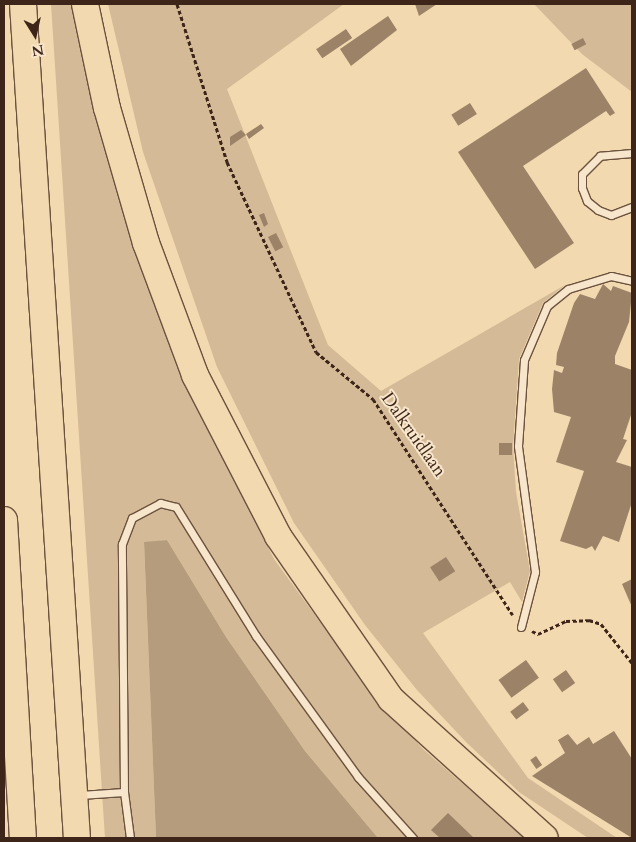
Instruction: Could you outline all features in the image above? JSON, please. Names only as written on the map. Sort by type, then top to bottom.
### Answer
[{"type":"highway","points":[[23,4],[77,838]]},
{"type":"highway","points":[[85,4],[107,108],[146,243],[196,375],[232,453],[278,536],[390,699],[544,838]]},
{"type":"highway","points":[[4,520],[23,838]]},
{"type":"highway","points":[[508,804],[561,838]]},
{"type":"lane","points":[[632,153],[600,156],[588,164],[582,181],[587,201],[598,210],[611,215],[632,207]]},
{"type":"lane","points":[[521,628],[536,572],[519,455],[524,360],[548,306],[568,289],[610,276],[632,281]]},
{"type":"lane","points":[[130,838],[124,792],[122,544],[132,518],[160,503],[176,507],[256,636],[358,777],[413,838]]},
{"type":"lane","points":[[74,795],[124,792]]},
{"type":"path","name":"Dalkruidlaan","points":[[177,4],[210,115],[253,219],[316,352],[373,399],[521,628]]},
{"type":"path","points":[[521,628],[538,634],[566,621],[589,620],[601,624],[632,663]]},
{"type":"shaded area","points":[[51,4],[77,4],[196,402],[274,559],[369,689],[423,749],[525,838],[378,838],[305,751],[226,637],[167,540],[144,543],[156,838],[105,838]]},
{"type":"shaded area","points":[[108,4],[344,4],[227,89],[328,345],[381,391],[565,285],[543,303],[519,359],[513,446],[516,492],[530,571],[522,602],[510,582],[423,633],[528,778],[617,838],[588,838],[519,792],[466,742],[417,690],[365,625],[294,523],[217,367],[143,152]]},
{"type":"shaded area","points":[[534,4],[632,4],[632,92],[582,54]]},
{"type":"shaded area","points":[[167,540],[226,637],[305,751],[378,838],[156,838],[144,542]]},
{"type":"building","points":[[415,4],[437,4],[419,16]]},
{"type":"building","points":[[388,16],[397,30],[351,66],[340,49]]},
{"type":"building","points":[[346,29],[352,38],[322,58],[316,49]]},
{"type":"building","points":[[583,38],[586,44],[575,50],[571,44]]},
{"type":"building","points":[[586,68],[615,113],[610,116],[606,111],[523,166],[574,243],[535,269],[458,152]]},
{"type":"building","points":[[470,103],[477,114],[458,126],[451,115]]},
{"type":"building","points":[[261,124],[264,128],[249,139],[246,134]]},
{"type":"building","points":[[241,130],[246,135],[230,146],[230,137]]},
{"type":"building","points":[[264,213],[268,224],[264,227],[259,215]]},
{"type":"building","points":[[276,233],[283,247],[275,251],[268,237]]},
{"type":"building","points":[[603,284],[611,291],[613,286],[632,293],[629,322],[615,356],[615,364],[632,370],[632,412],[623,439],[627,440],[616,462],[632,467],[632,502],[619,542],[603,536],[595,551],[592,546],[586,549],[560,541],[584,471],[556,462],[571,417],[554,412],[552,389],[554,370],[562,373],[564,367],[556,365],[557,353],[574,303],[580,294],[595,299]]},
{"type":"building","points":[[499,443],[512,443],[512,455],[499,455]]},
{"type":"building","points":[[446,557],[455,571],[439,582],[430,567]]},
{"type":"building","points":[[632,579],[632,607],[622,584]]},
{"type":"building","points":[[526,660],[539,678],[511,698],[498,680]]},
{"type":"building","points":[[566,670],[575,683],[562,692],[553,679]]},
{"type":"building","points":[[523,702],[529,710],[516,720],[510,712]]},
{"type":"building","points":[[614,731],[632,759],[632,838],[532,776],[565,753],[558,740],[568,734],[577,745],[589,737],[593,744]]},
{"type":"building","points":[[536,756],[542,765],[536,769],[530,760]]},
{"type":"building","points":[[448,813],[474,838],[440,838],[431,830]]}]
